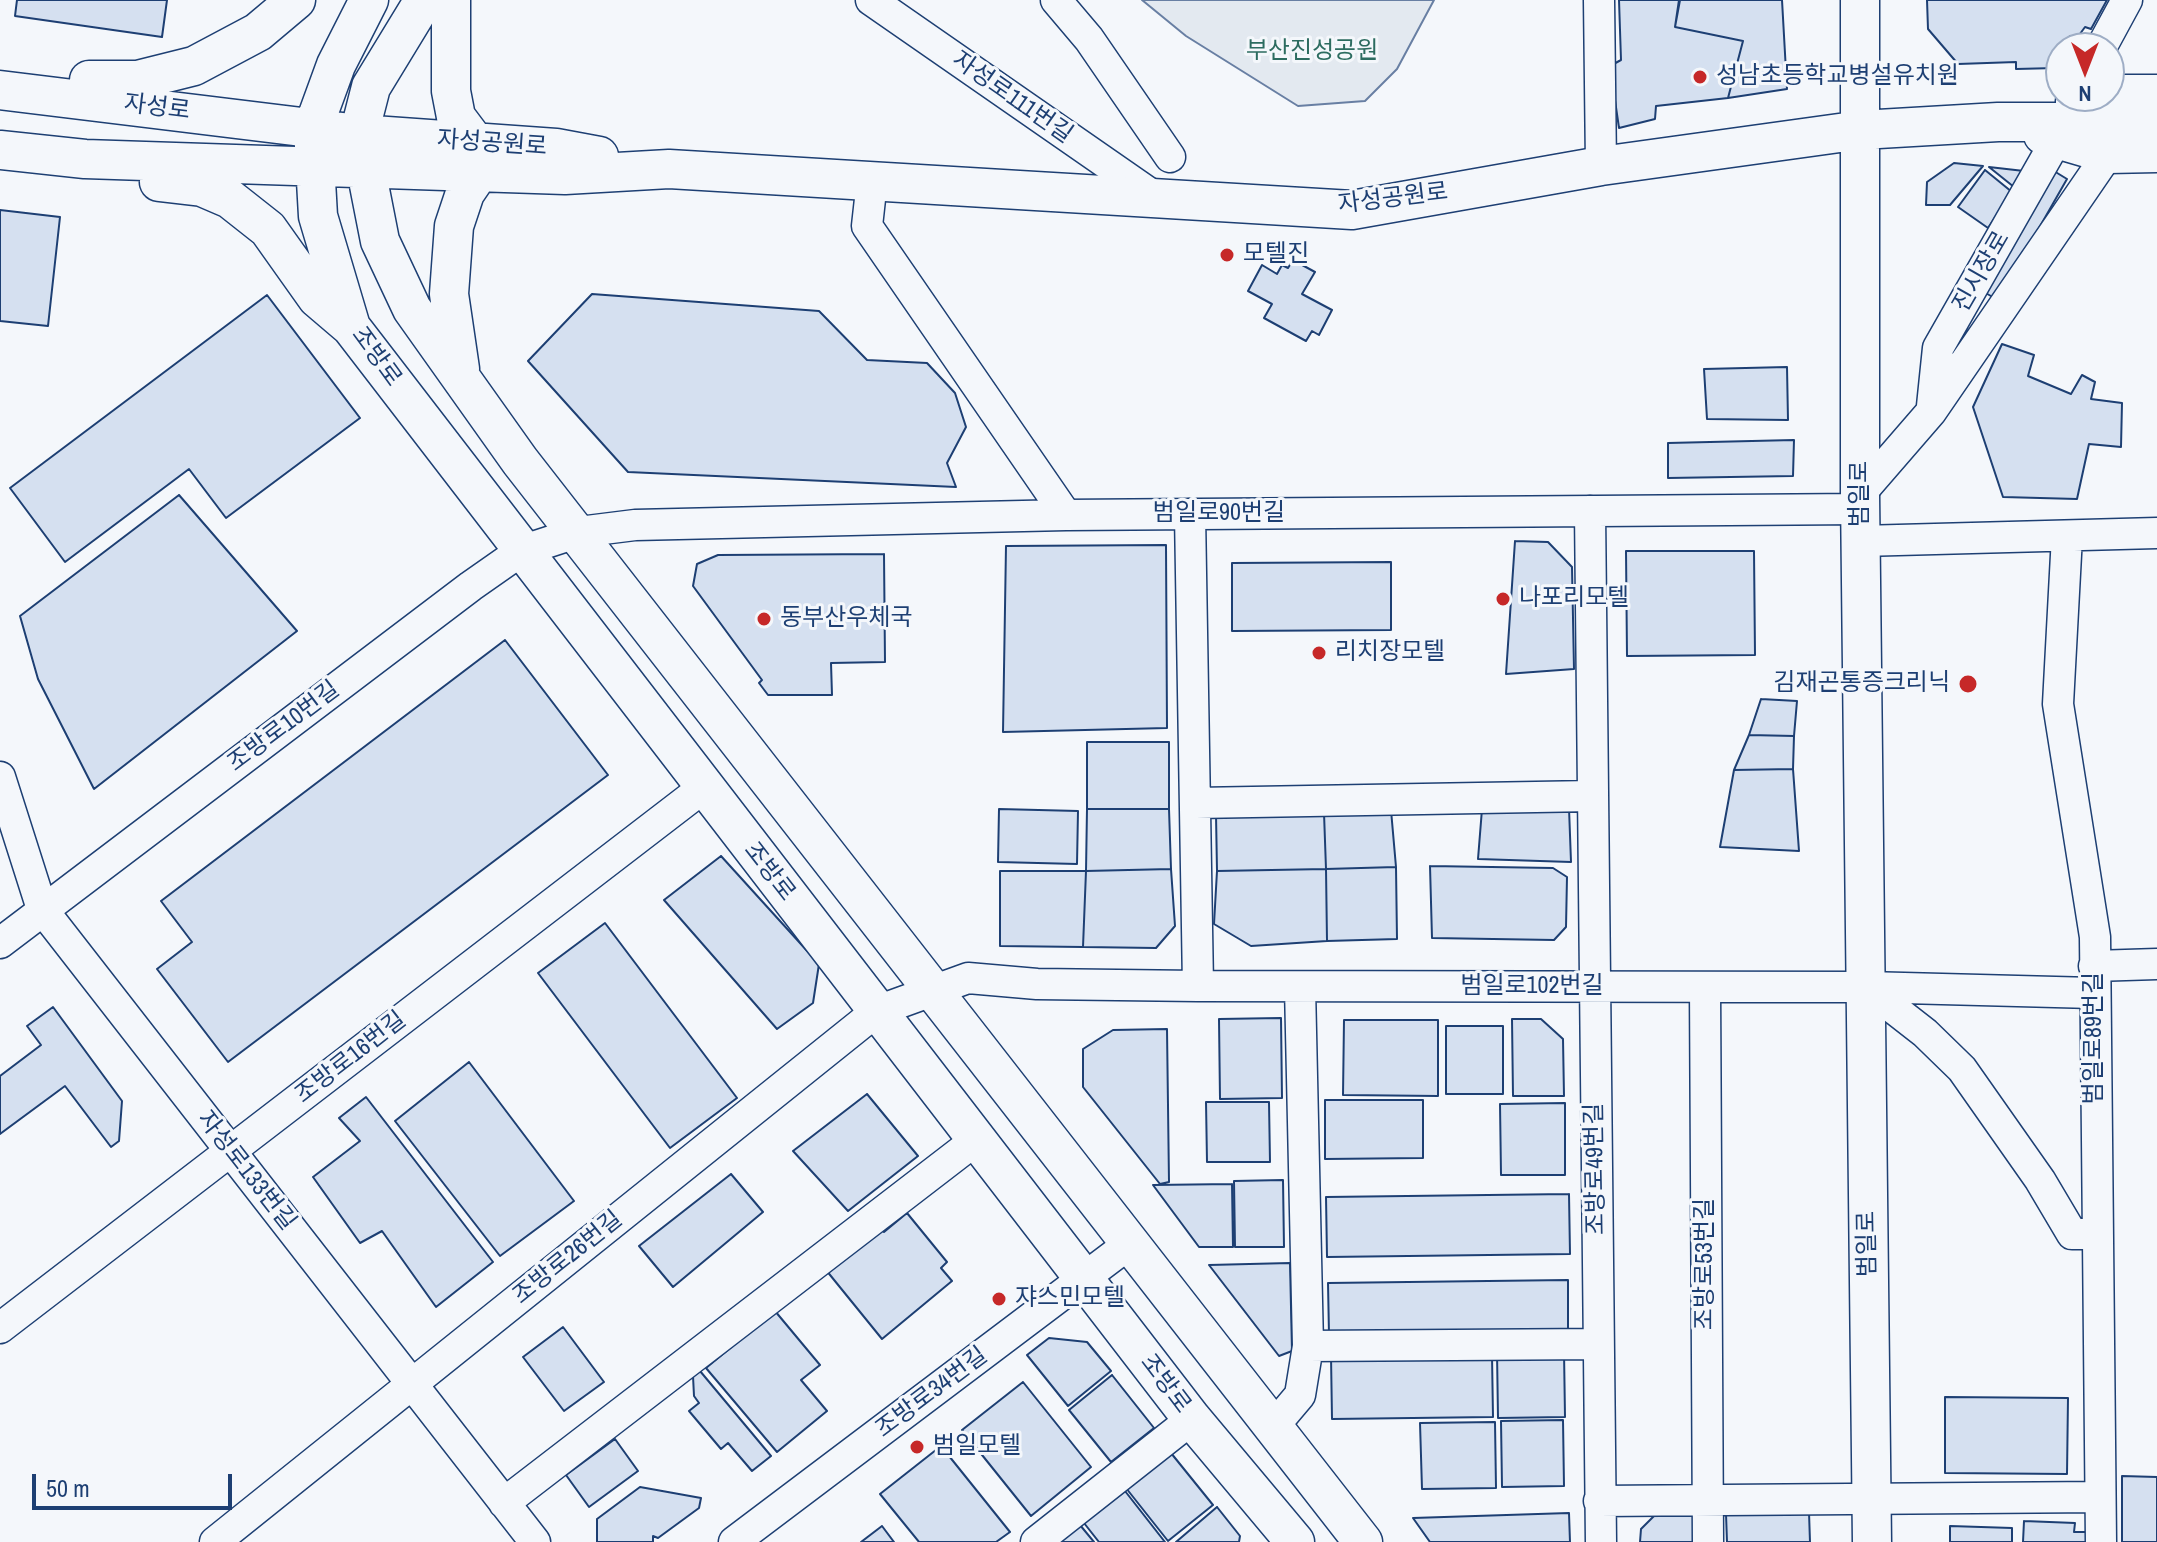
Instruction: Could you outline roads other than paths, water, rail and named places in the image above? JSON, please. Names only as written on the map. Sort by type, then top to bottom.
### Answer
[{"type":"main road","points":[[8,91],[66,81],[138,80],[194,66],[258,32],[296,0]]},
{"type":"main road","points":[[313,166],[313,128],[336,65],[369,0]]},
{"type":"main road","points":[[424,0],[371,87],[363,151],[380,241],[412,309],[520,461],[579,532],[1273,1427],[1357,1540]]},
{"type":"main road","points":[[451,0],[451,91],[456,117],[477,156],[454,226],[449,294],[463,383]]},
{"type":"main road","name":"범일로","points":[[1860,0],[1861,515],[1872,1542]]},
{"type":"main road","name":"자성로","points":[[8,91],[313,128]]},
{"type":"main road","points":[[2125,94],[2157,94]]},
{"type":"main road","points":[[1998,122],[2045,108]]},
{"type":"main road","points":[[1861,130],[1998,122],[2157,122]]},
{"type":"main road","points":[[1998,122],[2108,154],[2157,153]]},
{"type":"main road","name":"자성공원로","points":[[313,128],[363,151],[477,156],[556,148],[669,169],[1152,195],[1352,210],[1601,166],[1861,130]]},
{"type":"main road","points":[[0,150],[85,159],[313,166],[363,151]]},
{"type":"main road","points":[[85,159],[127,178],[202,187],[230,199],[268,229],[317,298],[351,327]]},
{"type":"main road","name":"조방로","points":[[313,166],[318,216],[351,327],[703,788],[1192,1419],[1295,1542]]},
{"type":"street","name":"자성로111번길","points":[[871,0],[1152,195]]},
{"type":"street","points":[[1056,0],[1089,39],[1170,157]]},
{"type":"street","points":[[1599,0],[1601,166]]},
{"type":"street","points":[[2110,32],[2127,0]]},
{"type":"street","name":"진시장로","points":[[1931,412],[1938,348],[2057,139]]},
{"type":"street","points":[[2108,154],[1861,515],[2067,536],[2157,533]]},
{"type":"street","points":[[872,181],[867,226],[1066,515]]},
{"type":"street","name":"범일로90번길","points":[[579,532],[635,525],[1066,515],[1590,511],[1861,515]]},
{"type":"street","name":"조방로49번길","points":[[1590,511],[1601,1542]]},
{"type":"street","points":[[1190,514],[1198,986]]},
{"type":"street","name":"조방로10번길","points":[[0,943],[521,551],[579,532]]},
{"type":"street","name":"범일로89번길","points":[[2067,536],[2058,704],[2095,937],[2101,1542]]},
{"type":"street","name":"자성로133번길","points":[[0,777],[42,909],[535,1542]]},
{"type":"street","name":"조방로16번길","points":[[0,1328],[703,788]]},
{"type":"street","points":[[1196,803],[1592,796]]},
{"type":"street","name":"범일로102번길","points":[[932,989],[968,978],[1037,984],[1198,986],[1866,987],[2094,980],[2157,964]]},
{"type":"street","points":[[1273,1427],[1300,1395],[1308,1346],[1300,987]]},
{"type":"street","name":"조방로53번길","points":[[1705,987],[1708,1542]]},
{"type":"street","points":[[1866,987],[1925,1033],[1962,1069],[2040,1180],[2072,1234],[2096,1234]]},
{"type":"street","name":"조방로26번길","points":[[215,1542],[877,1011],[932,989]]},
{"type":"street","points":[[504,1503],[976,1140]]},
{"type":"street","name":"조방로34번길","points":[[734,1542],[1129,1244]]},
{"type":"street","points":[[1308,1346],[1598,1344]]},
{"type":"street","points":[[1036,1542],[1192,1419]]},
{"type":"street","points":[[1599,1501],[2099,1497]]},
{"type":"place","name":"성남초등학교병설유치원","points":[[1700,77]]},
{"type":"place","name":"모텔진","points":[[1227,255]]},
{"type":"place","name":"나포리모텔","points":[[1503,599]]},
{"type":"place","name":"동부산우체국","points":[[764,619]]},
{"type":"place","name":"리치장모텔","points":[[1319,653]]},
{"type":"place","name":"김재곤통증크리닉","points":[[1968,684]]},
{"type":"place","name":"쟈스민모텔","points":[[999,1299]]},
{"type":"place","name":"범일모텔","points":[[917,1447]]},
{"type":"park label","name":"부산진성공원","points":[[1312,52]]}]
